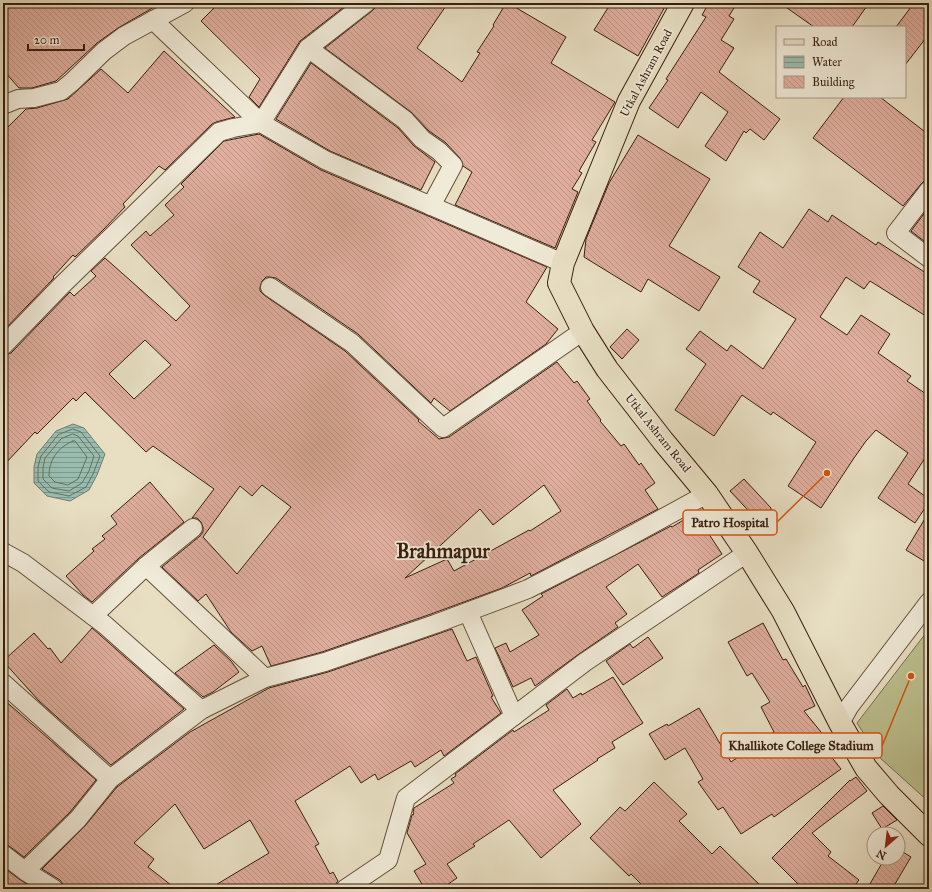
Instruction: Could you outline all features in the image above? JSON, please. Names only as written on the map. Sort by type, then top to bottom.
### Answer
[{"type":"main road","name":"Utkal Ashram Road","points":[[683,3],[629,101],[563,263],[559,283],[583,332],[607,369],[663,442],[707,494],[783,611],[840,723],[866,768],[889,795],[929,835]]},
{"type":"street","points":[[3,105],[18,99],[34,98],[61,91],[104,50],[124,36],[184,3]]},
{"type":"street","points":[[3,346],[61,286],[122,229],[219,132],[261,123],[308,48],[366,3]]},
{"type":"street","points":[[153,20],[261,123],[325,160],[563,263]]},
{"type":"street","points":[[308,48],[405,120],[422,139],[453,165],[431,206]]},
{"type":"street","points":[[929,190],[896,233],[929,258]]},
{"type":"street","points":[[270,287],[352,343],[443,428],[583,332]]},
{"type":"street","points":[[25,871],[78,819],[110,779],[201,710],[264,678],[324,662],[435,624],[528,589],[610,547],[707,494]]},
{"type":"street","points":[[93,616],[146,566],[193,528]]},
{"type":"street","points":[[3,552],[23,563],[105,625],[201,710]]},
{"type":"street","points":[[345,889],[388,860],[406,798],[585,662],[746,553]]},
{"type":"street","points":[[146,566],[264,678]]},
{"type":"street","points":[[840,723],[849,707],[929,602]]},
{"type":"street","points":[[468,612],[514,716]]},
{"type":"street","points":[[3,682],[110,779]]},
{"type":"street","points":[[3,854],[25,871],[54,889]]},
{"type":"green space","points":[[929,629],[929,802],[879,757],[857,723]]},
{"type":"water","points":[[73,424],[84,428],[105,454],[97,475],[89,490],[70,501],[47,496],[34,483],[34,467],[37,454],[56,431]]},
{"type":"building","points":[[3,3],[161,3],[118,28],[97,43],[56,81],[32,88],[19,88],[3,70]]},
{"type":"building","points":[[219,3],[349,3],[300,41],[259,107],[249,97],[260,79],[201,21]]},
{"type":"building","points":[[376,3],[448,3],[417,48],[462,82],[480,53],[477,52],[494,26],[493,25],[506,3],[508,3],[566,37],[551,63],[615,102],[592,140],[596,142],[579,171],[582,173],[572,189],[578,192],[555,248],[455,205],[472,172],[463,166],[460,158],[445,142],[429,131],[411,112],[325,48],[372,11],[376,7]]},
{"type":"building","points":[[611,3],[667,3],[638,56],[594,30]]},
{"type":"building","points":[[709,3],[737,3],[729,16],[734,19],[721,40],[734,48],[719,72],[780,119],[764,140],[750,129],[746,133],[744,131],[726,161],[705,146],[728,112],[701,92],[678,128],[649,108],[668,80],[666,79],[706,17],[702,15]]},
{"type":"building","points":[[780,3],[869,3],[853,26],[813,26]]},
{"type":"building","points":[[914,3],[929,3],[929,34],[906,64],[906,26],[897,26]]},
{"type":"building","points":[[164,51],[235,117],[212,124],[165,170],[159,166],[123,204],[125,207],[75,257],[73,255],[53,277],[54,278],[3,331],[3,132],[26,109],[37,108],[68,99],[101,69],[128,93]]},
{"type":"building","points":[[311,63],[398,128],[414,146],[435,162],[421,190],[330,151],[276,119]]},
{"type":"building","points":[[843,98],[881,98],[929,135],[929,180],[925,180],[921,184],[903,206],[813,138]]},
{"type":"building","points":[[259,134],[321,170],[547,267],[526,302],[558,329],[546,344],[450,411],[434,398],[431,403],[358,334],[276,278],[266,277],[262,281],[260,291],[345,351],[419,420],[418,421],[439,439],[449,437],[557,362],[574,383],[577,381],[590,399],[587,401],[601,420],[600,421],[621,446],[624,444],[639,465],[641,463],[655,483],[645,490],[658,509],[531,576],[530,573],[502,588],[322,652],[271,666],[262,646],[252,651],[231,632],[206,594],[198,601],[162,567],[203,532],[201,522],[197,518],[192,518],[214,489],[153,446],[146,452],[85,392],[76,401],[73,398],[37,434],[35,432],[3,466],[3,356],[11,353],[70,292],[74,296],[96,276],[91,271],[105,258],[176,321],[190,306],[131,245],[146,231],[150,236],[174,215],[165,205],[184,187],[181,184],[224,141]],"holes":[[[145,340],[171,365],[134,399],[109,374]],[[262,485],[291,507],[237,574],[203,537],[240,486],[252,496]],[[544,485],[561,511],[530,531],[529,530],[454,571],[447,559],[405,578],[480,509],[493,525]]]},
{"type":"building","points":[[638,135],[710,179],[669,246],[720,277],[699,311],[648,279],[641,292],[584,257],[586,239],[609,183]]},
{"type":"building","points":[[929,207],[929,245],[911,231]]},
{"type":"building","points":[[809,209],[828,222],[832,215],[876,245],[878,242],[929,275],[929,318],[870,281],[864,289],[846,277],[820,317],[847,335],[861,315],[890,334],[878,353],[911,376],[907,381],[929,396],[929,452],[908,484],[929,499],[929,502],[915,523],[878,498],[908,453],[876,430],[854,458],[821,508],[788,486],[816,442],[773,412],[771,415],[742,395],[714,436],[675,410],[706,364],[686,349],[700,331],[727,351],[731,345],[763,369],[796,319],[753,292],[760,281],[738,267],[760,232],[783,248]]},
{"type":"building","points":[[627,329],[639,340],[622,359],[610,347]]},
{"type":"building","points":[[744,479],[771,508],[771,514],[760,523],[730,491]]},
{"type":"building","points":[[150,482],[184,522],[139,558],[92,602],[83,595],[66,576],[94,551],[92,549],[105,539],[102,536],[117,524],[111,516]]},
{"type":"building","points":[[929,512],[929,564],[906,550]]},
{"type":"building","points":[[695,513],[722,554],[698,570],[699,573],[662,597],[638,564],[606,587],[627,614],[615,623],[618,627],[535,686],[531,678],[513,687],[495,648],[506,643],[510,652],[539,635],[522,610],[543,596],[541,594],[671,526],[672,527]]},
{"type":"building","points":[[763,623],[783,660],[786,659],[803,687],[805,685],[815,706],[804,711],[825,737],[819,741],[841,769],[774,817],[772,814],[741,834],[723,807],[718,810],[698,782],[703,779],[685,748],[665,760],[649,734],[667,724],[668,726],[699,708],[731,762],[774,732],[761,707],[770,702],[752,673],[747,676],[728,642]]},
{"type":"building","points":[[92,628],[184,709],[111,765],[39,701],[3,661],[34,633],[48,649],[50,648],[61,663]]},
{"type":"building","points":[[452,629],[467,661],[476,657],[493,696],[491,697],[501,713],[444,756],[441,750],[415,767],[411,761],[378,780],[375,774],[361,783],[350,766],[295,801],[319,844],[315,846],[330,874],[333,872],[338,881],[335,885],[335,889],[209,889],[269,853],[250,820],[204,849],[175,804],[134,843],[154,859],[148,867],[176,889],[64,889],[60,880],[42,869],[85,826],[117,787],[190,732],[269,688],[328,672]]},
{"type":"building","points":[[648,637],[663,658],[623,685],[606,661],[630,644],[633,648]]},
{"type":"building","points":[[214,645],[231,661],[239,672],[213,692],[203,697],[175,673]]},
{"type":"building","points":[[613,677],[643,723],[612,742],[615,748],[553,790],[581,824],[541,858],[509,820],[473,844],[475,846],[447,864],[457,878],[441,889],[425,889],[414,871],[426,864],[407,833],[412,815],[414,814],[414,808],[454,783],[451,779],[456,776],[455,774],[513,730],[514,732],[549,710],[546,705],[567,689],[573,698],[581,693],[582,695]]},
{"type":"building","points":[[3,699],[96,780],[70,812],[24,857],[9,846],[3,844]]},
{"type":"building","points":[[856,777],[867,791],[812,833],[831,852],[828,856],[859,880],[852,889],[803,889],[772,858],[850,780]]},
{"type":"building","points":[[654,782],[687,814],[679,821],[712,854],[720,846],[764,889],[646,889],[631,874],[629,876],[590,838],[620,807],[625,811]]},
{"type":"building","points":[[883,806],[897,820],[887,826],[880,826],[872,813]]},
{"type":"building","points":[[906,854],[911,857],[906,865]]},
{"type":"building","points":[[880,866],[906,866],[892,889],[867,889]]},
{"type":"building","points":[[3,867],[19,879],[34,889],[3,889]]},
{"type":"place","name":"Patro Hospital","points":[[827,473]]},
{"type":"place","name":"Khallikote College Stadium","points":[[911,676]]},
{"type":"district","name":"Brahmapur","points":[[443,551]]}]
